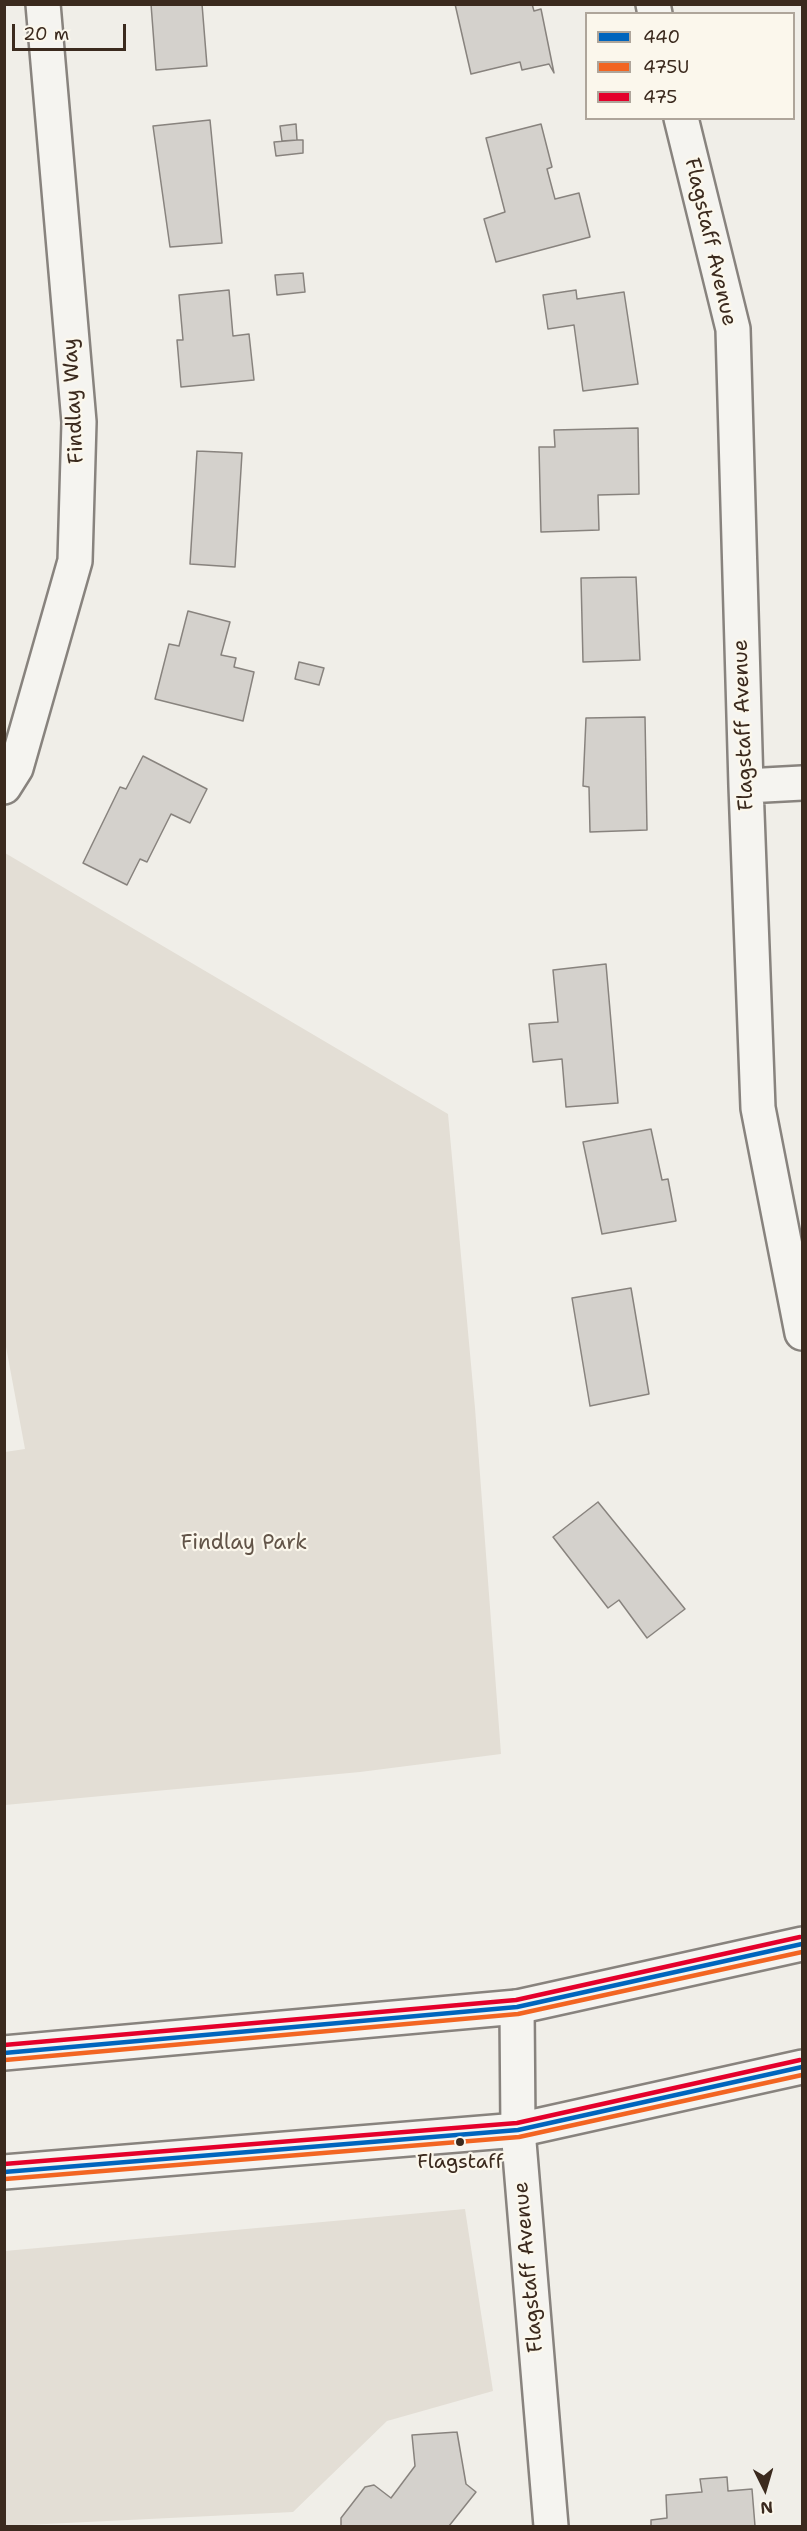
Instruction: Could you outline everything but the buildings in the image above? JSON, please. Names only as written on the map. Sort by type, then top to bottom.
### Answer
[{"type":"street","name":"Findlay Way","points":[[4,787],[16,768],[75,561],[79,422],[43,4]]},
{"type":"street","name":"Flagstaff Avenue","points":[[681,120],[733,329],[758,1108],[802,1333]]},
{"type":"street","points":[[746,786],[802,783]]},
{"type":"street","points":[[4,2054],[517,2007],[802,1944]]},
{"type":"street","name":"Flagstaff Avenue","points":[[517,2007],[518,2130],[551,2526]]},
{"type":"street","points":[[4,2172],[518,2130],[802,2067]]},
{"type":"shaded area","name":"Findlay Park","points":[[5,853],[448,1114],[475,1408],[501,1754],[360,1772],[5,1805],[5,1452],[25,1449],[4,1336]]},
{"type":"shaded area","points":[[465,2209],[493,2391],[387,2421],[293,2512],[5,2526],[5,2251]]},
{"type":"transit line","name":"475","points":[[4,2045],[516,2000],[800,1937]]},
{"type":"transit line","name":"440","points":[[4,2053],[517,2007],[802,1944]]},
{"type":"transit line","name":"475U","points":[[5,2060],[518,2014],[802,1952]]},
{"type":"transit line","name":"475","points":[[4,2164],[517,2123],[800,2060]]},
{"type":"transit line","name":"440","points":[[4,2172],[518,2130],[802,2067]]},
{"type":"transit line","name":"475U","points":[[5,2179],[519,2137],[802,2075]]},
{"type":"place","name":"Flagstaff","points":[[460,2142]]}]
